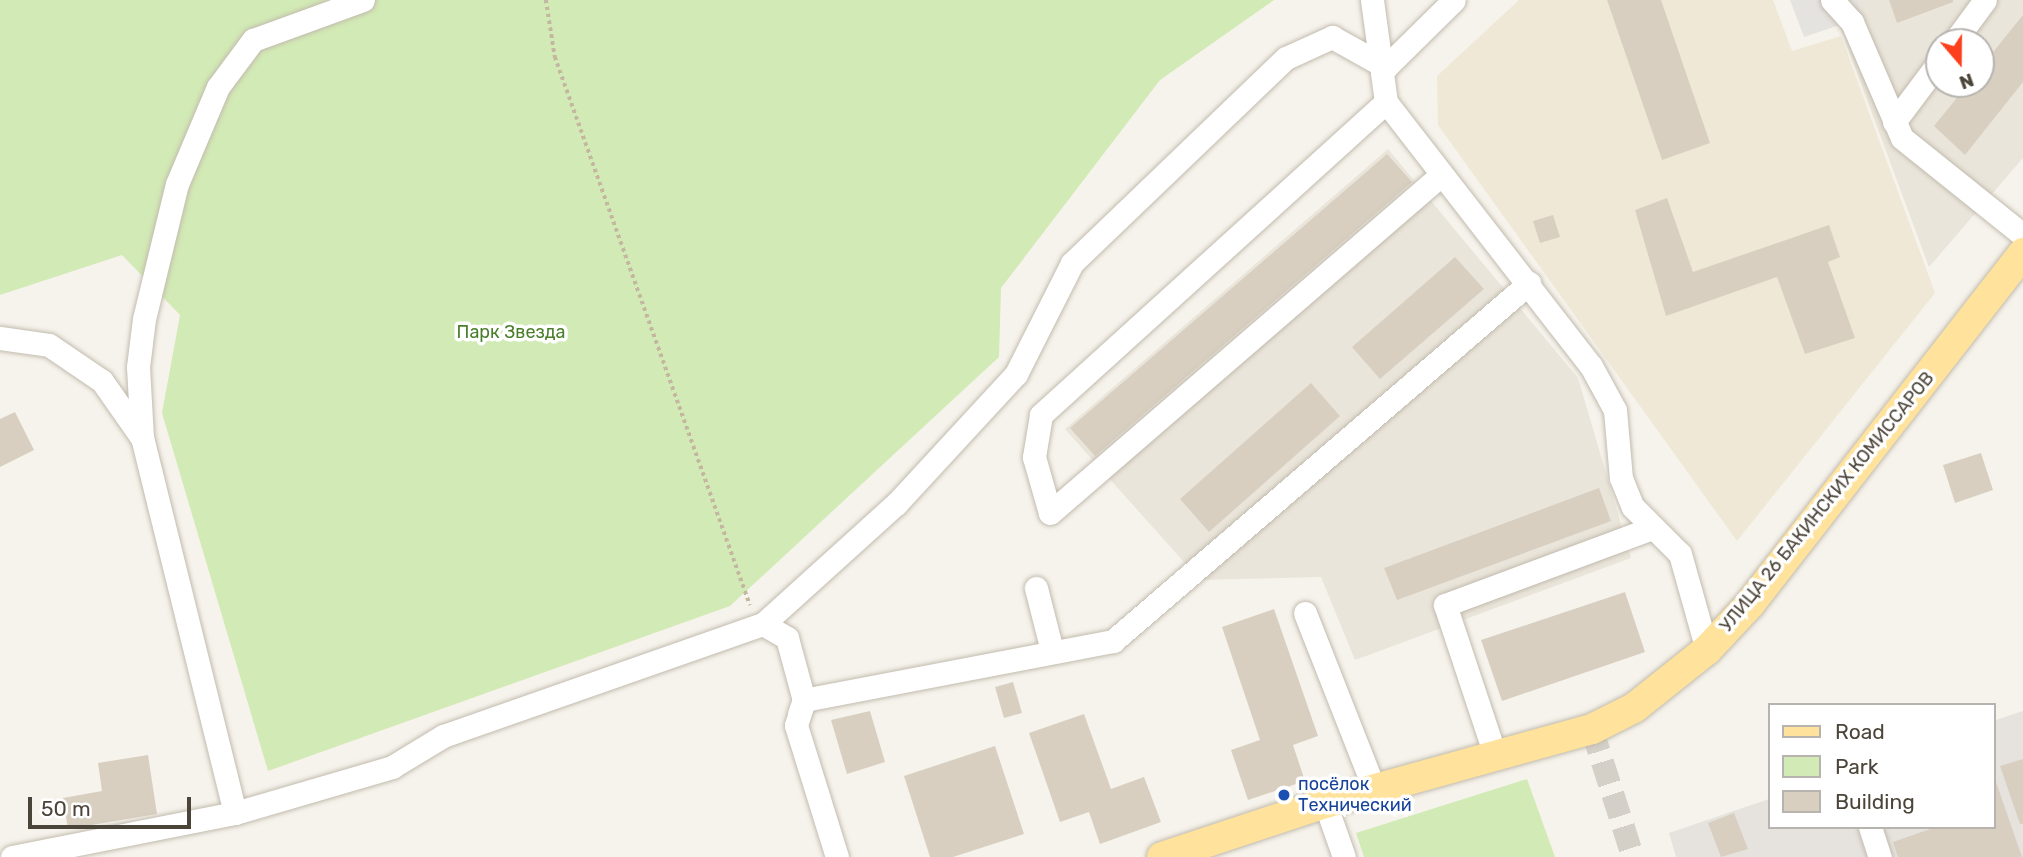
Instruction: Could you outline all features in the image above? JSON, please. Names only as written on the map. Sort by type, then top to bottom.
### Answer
[{"type":"main road","name":"УЛИЦА 26 БАКИНСКИХ КОМИССАРОВ","points":[[1162,857],[1374,788],[1592,729],[1634,708],[1707,650],[1750,604],[2023,253]]},
{"type":"street","points":[[235,813],[142,438],[138,367],[144,319],[177,184],[218,86],[253,40],[363,0]]},
{"type":"street","points":[[1372,0],[1385,67],[1386,102],[1591,366],[1615,410],[1621,478],[1633,507],[1680,554],[1707,650]]},
{"type":"street","points":[[1385,67],[1454,0]]},
{"type":"street","points":[[1832,0],[1852,22],[1902,138],[2023,235]]},
{"type":"street","points":[[1964,28],[1985,0]]},
{"type":"street","points":[[12,857],[235,813],[392,767],[443,736],[763,624],[896,504],[1016,374],[1072,263],[1286,58],[1332,37],[1385,67]]},
{"type":"street","points":[[1894,122],[1925,81]]},
{"type":"street","points":[[1386,102],[1041,415],[1034,457],[1050,513],[1441,175]]},
{"type":"street","points":[[804,700],[1113,641],[1529,283]]},
{"type":"street","points":[[0,338],[49,345],[102,381],[142,438]]},
{"type":"street","points":[[1495,755],[1445,605],[1652,528]]},
{"type":"street","points":[[1036,588],[1052,651]]},
{"type":"street","points":[[1305,613],[1374,788]]},
{"type":"street","points":[[763,624],[788,638],[804,700],[796,725],[836,857]]},
{"type":"street","points":[[1325,803],[1344,857]]},
{"type":"street","points":[[1871,829],[1880,857]]},
{"type":"path","points":[[546,0],[555,57],[739,589],[763,624]]},
{"type":"shaded area","points":[[1519,0],[1773,0],[1792,51],[1841,36],[1935,293],[1737,541],[1438,125],[1437,76]]},
{"type":"shaded area","points":[[1790,0],[1857,0],[1863,17],[1804,37]]},
{"type":"shaded area","points":[[1830,0],[2023,0],[2023,158],[1929,267]]},
{"type":"shaded area","points":[[1388,149],[1578,378],[1631,558],[1355,660],[1321,577],[1200,580],[1065,429]]},
{"type":"shaded area","points":[[2023,711],[2023,857],[1676,857],[1669,833],[1768,799],[1768,829],[1995,829],[1995,720]]},
{"type":"green space","name":"Парк Звезда","points":[[0,0],[1274,0],[1160,80],[1001,288],[999,357],[730,606],[268,771],[162,413],[180,315],[122,255],[0,295]]},
{"type":"green space","points":[[1527,779],[1555,857],[1364,857],[1356,833]]},
{"type":"building","points":[[1607,0],[1661,0],[1710,143],[1662,160]]},
{"type":"building","points":[[1889,0],[1953,0],[1953,2],[1897,23]]},
{"type":"building","points":[[2023,15],[2023,82],[1965,155],[1934,126],[1957,98],[1995,98],[1995,50]]},
{"type":"building","points":[[1387,154],[1412,182],[1095,456],[1070,428]]},
{"type":"building","points":[[1667,198],[1693,272],[1829,225],[1840,257],[1828,262],[1855,338],[1805,354],[1777,277],[1666,316],[1635,210]]},
{"type":"building","points":[[1553,215],[1560,237],[1540,243],[1533,221]]},
{"type":"building","points":[[1455,257],[1484,289],[1380,379],[1352,347]]},
{"type":"building","points":[[1311,383],[1340,416],[1209,532],[1180,499]]},
{"type":"building","points":[[15,412],[34,450],[0,467],[0,419]]},
{"type":"building","points":[[1981,453],[1993,490],[1955,503],[1943,465]]},
{"type":"building","points":[[1599,488],[1611,521],[1397,600],[1384,568]]},
{"type":"building","points":[[1625,592],[1645,652],[1502,701],[1481,640]]},
{"type":"building","points":[[1274,609],[1318,736],[1293,745],[1305,781],[1248,800],[1231,750],[1260,740],[1222,627]]},
{"type":"building","points":[[1013,682],[1022,713],[1004,718],[995,687]]},
{"type":"building","points":[[870,711],[885,762],[847,774],[831,720]]},
{"type":"building","points":[[1084,714],[1111,789],[1144,777],[1161,822],[1100,844],[1089,812],[1060,822],[1029,733]]},
{"type":"building","points":[[995,746],[1024,834],[953,857],[930,857],[904,776]]},
{"type":"building","points":[[148,755],[157,814],[68,829],[63,798],[102,791],[98,763]]},
{"type":"building","points":[[2023,759],[2023,824],[2020,824],[2000,766]]},
{"type":"building","points":[[1996,782],[2022,857],[1898,857],[1893,842],[1930,829],[1995,829]]},
{"type":"building","points":[[1734,813],[1748,849],[1721,857],[1708,823]]},
{"type":"tunnel","points":[[1592,729],[1633,857]]},
{"type":"place","name":"посёлок Технический","points":[[1284,795]]}]
